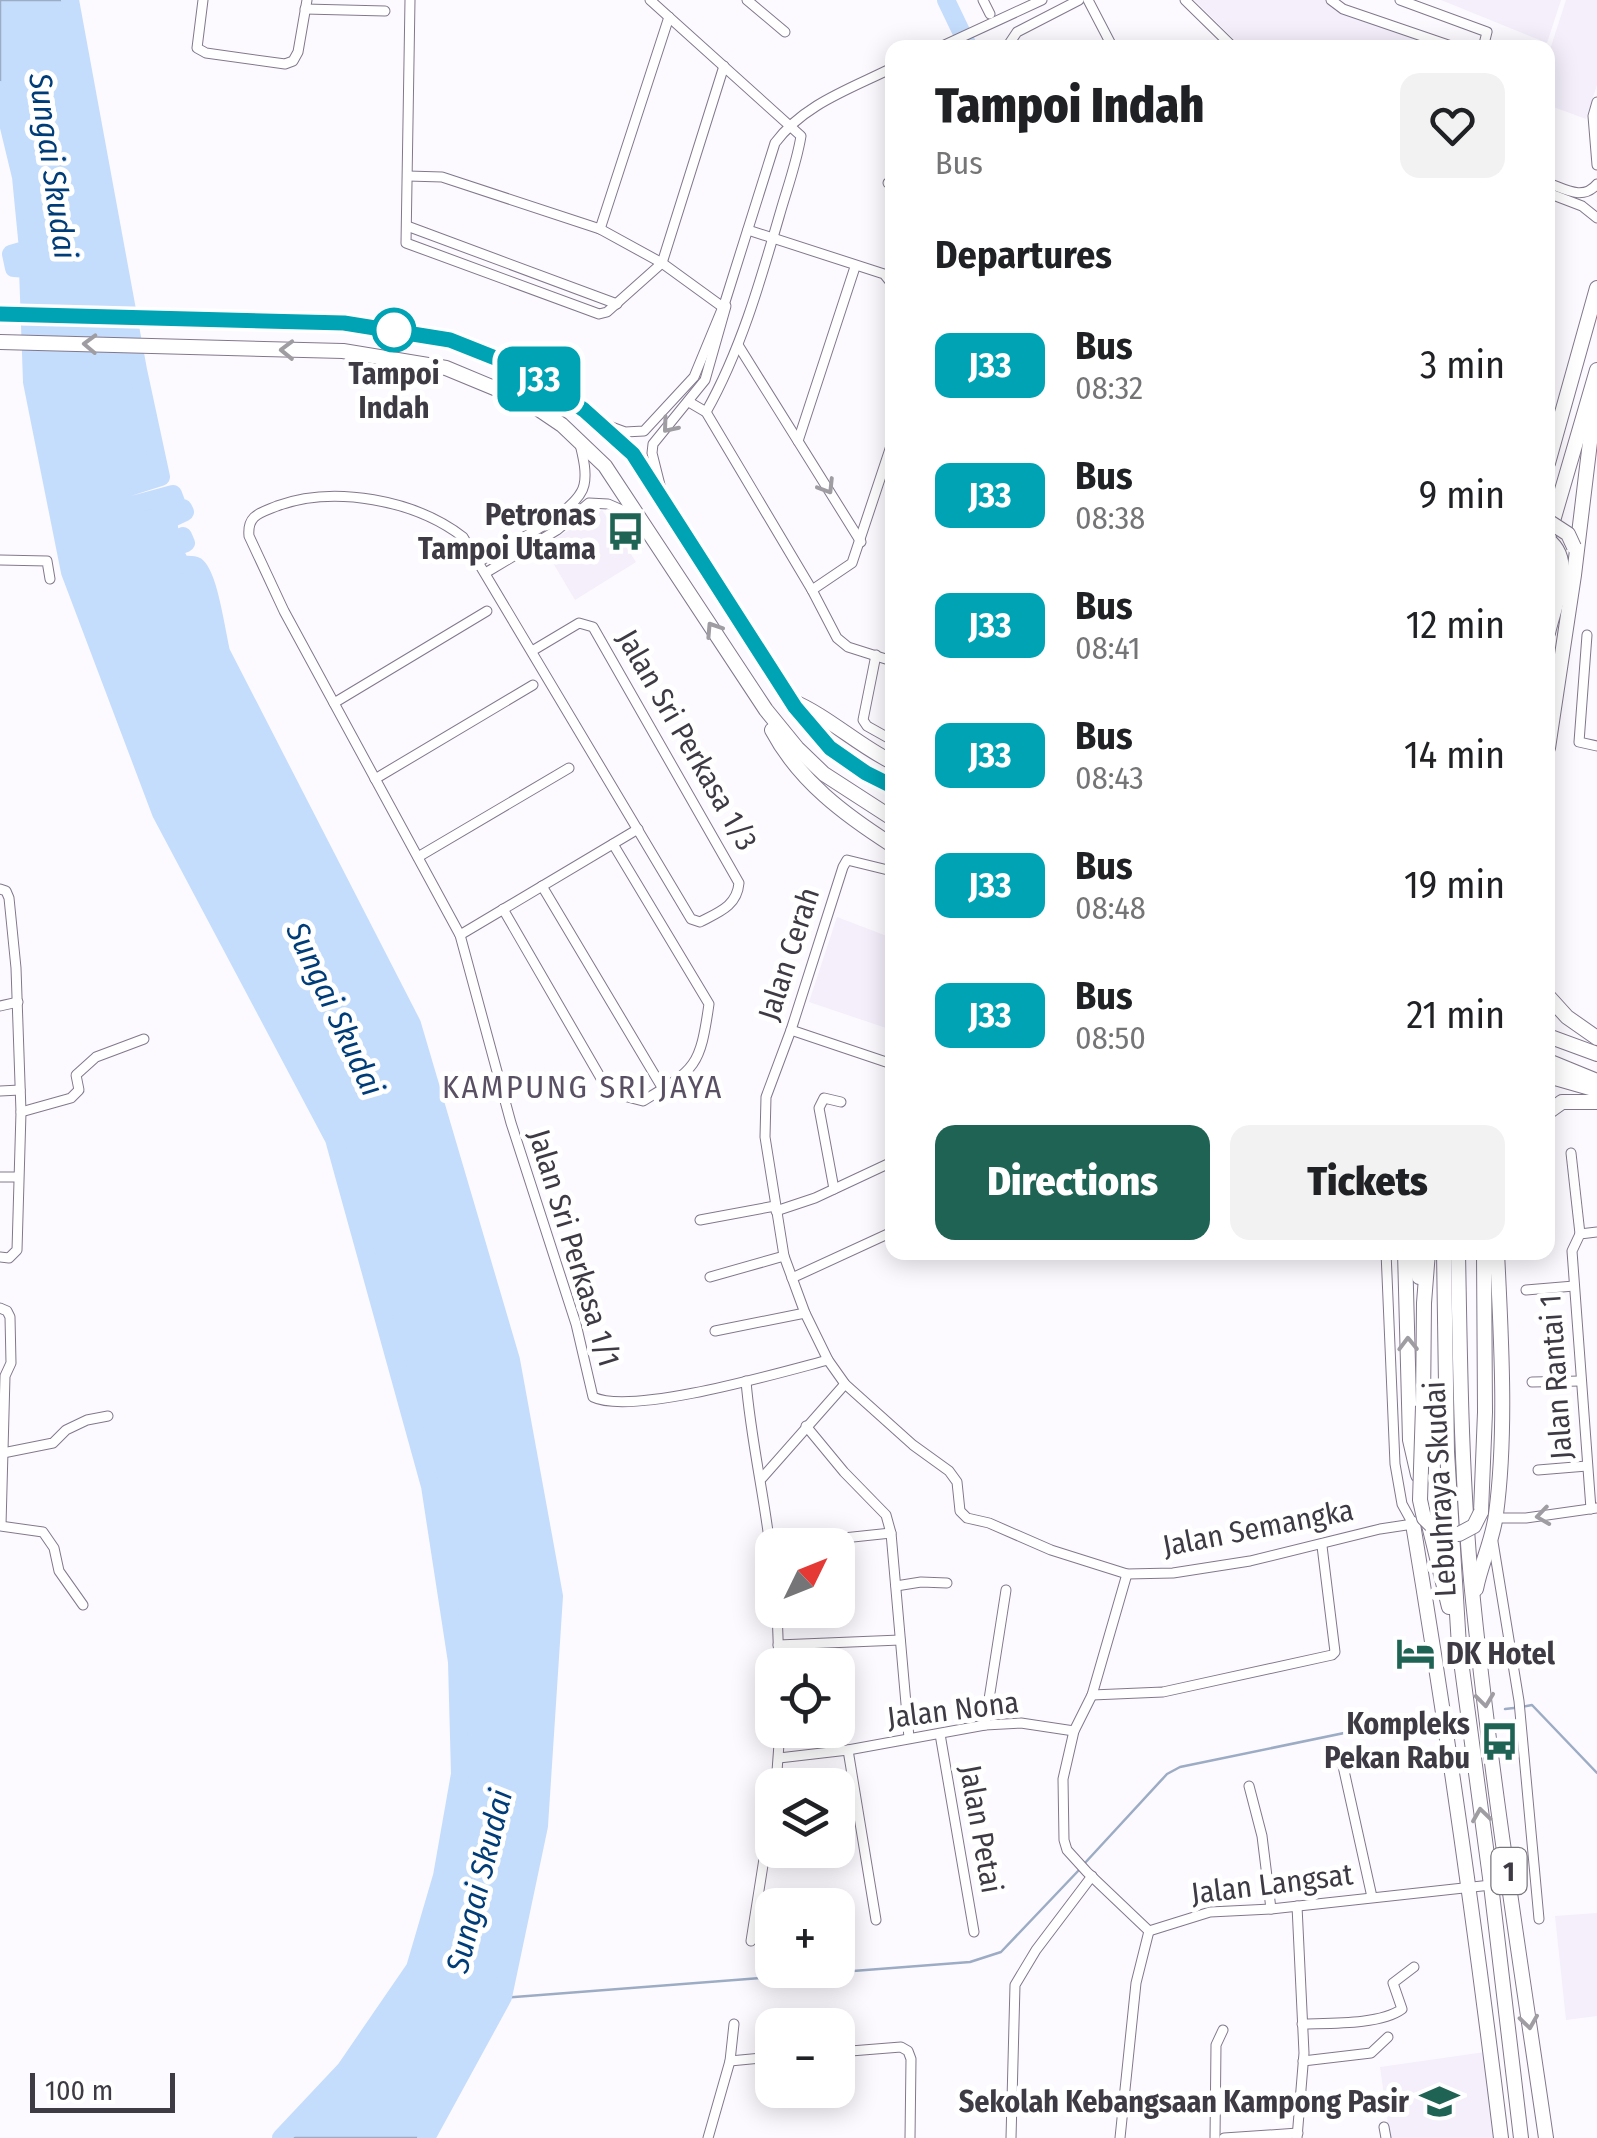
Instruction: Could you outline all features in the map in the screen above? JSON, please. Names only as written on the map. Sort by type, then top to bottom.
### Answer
[{"type":"highway","points":[[1555,439],[1597,288]]},
{"type":"highway","points":[[1,314],[344,323],[450,340],[508,363],[545,383],[633,454],[790,700],[830,748],[885,782]]},
{"type":"highway","points":[[0,342],[343,351],[446,368],[528,402],[579,440],[605,466],[766,710],[797,748],[824,774],[885,813]]},
{"type":"highway","points":[[1555,515],[1597,370]]},
{"type":"highway","points":[[1555,701],[1597,384]]},
{"type":"highway","points":[[1555,416],[1569,391]]},
{"type":"highway","points":[[1555,526],[1568,534],[1574,547],[1555,676]]},
{"type":"highway","points":[[1555,548],[1563,570],[1555,604]]},
{"type":"highway","points":[[790,700],[820,713],[842,732],[885,758]]},
{"type":"highway","points":[[766,710],[774,736],[828,800],[885,840]]},
{"type":"highway","points":[[1555,1004],[1597,1038]]},
{"type":"highway","points":[[1555,1038],[1597,1054]]},
{"type":"highway","points":[[1555,1066],[1597,1090]]},
{"type":"highway","points":[[1555,1075],[1597,1080]]},
{"type":"highway","points":[[1555,1107],[1562,1102],[1597,1102]]},
{"type":"highway","points":[[1405,1260],[1410,1440],[1459,1646]]},
{"type":"highway","points":[[1419,1260],[1424,1303]]},
{"type":"highway","points":[[1427,1260],[1420,1500],[1424,1518],[1438,1532],[1453,1535],[1489,1522]]},
{"type":"highway","name":"Lebuhraya Skudai","points":[[1444,1260],[1447,1452],[1459,1646],[1492,1885],[1520,2138]]},
{"type":"highway","name":"Lebuhraya Skudai","points":[[1458,1260],[1461,1412],[1474,1604],[1546,2138]]},
{"type":"highway","points":[[1476,1260],[1489,1522]]},
{"type":"highway","points":[[1484,1260],[1484,1422],[1489,1522]]},
{"type":"highway","points":[[1474,1604],[1500,1452],[1498,1260]]},
{"type":"highway","points":[[1499,1284],[1504,1260]]},
{"type":"highway","points":[[1414,1524],[1432,1535]]},
{"type":"highway","points":[[1414,1524],[1470,1886],[1501,2138]]},
{"type":"street","points":[[202,0],[197,48],[285,64],[293,62],[298,52],[306,4],[385,11]]},
{"type":"street","points":[[410,0],[406,243],[599,314],[617,304],[662,263],[724,66]]},
{"type":"street","points":[[650,0],[802,138],[738,345],[706,412]]},
{"type":"street","points":[[748,0],[784,32]]},
{"type":"street","points":[[983,0],[990,14]]},
{"type":"street","points":[[957,40],[1042,0]]},
{"type":"street","points":[[1012,40],[1017,32],[1079,0]]},
{"type":"street","points":[[1088,0],[1108,40]]},
{"type":"street","points":[[1185,0],[1226,40]]},
{"type":"street","points":[[1331,0],[1343,9],[1434,40]]},
{"type":"street","points":[[1400,0],[1487,32],[1486,40]]},
{"type":"street","points":[[600,230],[669,18]]},
{"type":"street","points":[[663,500],[653,444],[704,380],[775,143],[810,108],[885,71]]},
{"type":"street","points":[[1597,102],[1592,116],[1597,165]]},
{"type":"street","points":[[408,176],[442,177],[600,230],[662,263],[725,306]]},
{"type":"street","points":[[1555,186],[1583,194],[1597,184]]},
{"type":"street","points":[[1555,196],[1582,206],[1597,218]]},
{"type":"street","points":[[407,226],[617,304]]},
{"type":"street","points":[[748,230],[885,275]]},
{"type":"street","points":[[798,441],[855,267]]},
{"type":"street","points":[[599,423],[625,432],[644,431],[694,377],[725,306]]},
{"type":"street","points":[[738,345],[861,542]]},
{"type":"street","points":[[689,402],[706,412],[837,638],[848,647],[885,659]]},
{"type":"street","points":[[460,934],[638,829],[480,562],[542,526],[580,496],[585,478],[579,440]]},
{"type":"street","points":[[812,590],[852,563],[885,465]]},
{"type":"street","name":"Jalan Sri Perkasa 1/1","points":[[480,562],[463,537],[447,524],[382,503],[312,496],[254,516],[248,524],[249,536],[284,612],[460,934],[511,1124],[576,1324],[594,1397],[604,1402],[656,1397],[746,1381],[828,1360]]},
{"type":"street","points":[[487,572],[557,530],[589,503],[597,501],[640,518]]},
{"type":"street","points":[[0,560],[47,561],[50,579]]},
{"type":"street","points":[[334,703],[488,612]]},
{"type":"street","name":"Jalan Sri Perkasa 1/3","points":[[532,651],[579,623],[593,627],[739,882],[738,893],[726,908],[695,922],[638,829]]},
{"type":"street","points":[[1587,635],[1579,742],[1597,746]]},
{"type":"street","points":[[876,656],[863,720],[885,736]]},
{"type":"street","points":[[375,780],[533,685]]},
{"type":"street","points":[[418,857],[569,768]]},
{"type":"street","points":[[502,909],[606,1087],[616,1094],[643,1101],[697,1061],[709,1004],[613,844]]},
{"type":"street","name":"Jalan Cerah","points":[[779,1064],[847,860],[885,869]]},
{"type":"street","points":[[542,886],[663,1089]]},
{"type":"street","points":[[0,889],[9,898],[22,1112],[18,1250],[9,1258],[0,1257]]},
{"type":"street","points":[[0,1006],[18,1002]]},
{"type":"street","points":[[791,1030],[885,1062]]},
{"type":"street","points":[[22,1112],[71,1098],[80,1090],[76,1076],[96,1057],[144,1038]]},
{"type":"street","name":"Jalan Semangka","points":[[779,1064],[766,1097],[765,1124],[784,1256],[806,1313],[828,1360],[845,1384],[957,1482],[960,1511],[967,1518],[1127,1574],[1192,1570],[1414,1524]]},
{"type":"street","points":[[0,1091],[20,1090]]},
{"type":"street","points":[[834,1189],[819,1108],[824,1098],[841,1102]]},
{"type":"street","name":"Jalan Rantai 1","points":[[1571,1153],[1577,1238],[1572,1251],[1574,1286],[1594,1509]]},
{"type":"street","points":[[700,1220],[776,1208],[834,1189],[885,1165]]},
{"type":"street","points":[[0,1178],[18,1177]]},
{"type":"street","points":[[1577,1238],[1597,1232]]},
{"type":"street","points":[[792,1278],[885,1235]]},
{"type":"street","points":[[710,1276],[784,1256]]},
{"type":"street","points":[[1386,1260],[1395,1464],[1402,1504],[1414,1524]]},
{"type":"street","points":[[1526,1290],[1574,1286]]},
{"type":"street","points":[[4,1309],[11,1362],[2,1414],[1,1526],[43,1532],[54,1548],[59,1571],[83,1606]]},
{"type":"street","points":[[715,1331],[806,1313]]},
{"type":"street","points":[[746,1381],[751,1438],[770,1528]]},
{"type":"street","points":[[1532,1382],[1581,1381]]},
{"type":"street","points":[[762,1478],[845,1384]]},
{"type":"street","points":[[4,1452],[53,1443],[66,1430],[108,1416]]},
{"type":"street","points":[[806,1426],[886,1515],[891,1534],[909,1738]]},
{"type":"street","points":[[1538,1470],[1588,1466]]},
{"type":"street","points":[[1539,1919],[1520,1716],[1489,1522],[1594,1509]]},
{"type":"street","points":[[855,1537],[891,1534]]},
{"type":"street","points":[[1092,1695],[1163,1692],[1332,1655],[1335,1634],[1322,1546]]},
{"type":"street","points":[[1120,2138],[1136,1983],[1148,1931],[1068,1850],[1064,1840],[1063,1779],[1074,1731],[1092,1695],[1127,1574]]},
{"type":"street","points":[[896,1586],[947,1582]]},
{"type":"street","points":[[985,1725],[1006,1590]]},
{"type":"street","points":[[778,1628],[778,1646],[900,1640]]},
{"type":"street","name":"Jalan Nona","points":[[779,1758],[848,1750],[985,1725],[1021,1722],[1074,1731]]},
{"type":"street","name":"Jalan Petai","points":[[940,1734],[974,1932]]},
{"type":"street","points":[[778,1768],[779,1748]]},
{"type":"street","points":[[848,1750],[876,1920]]},
{"type":"street","points":[[1342,1766],[1372,1897]]},
{"type":"street","points":[[1250,1786],[1262,1836],[1271,1909]]},
{"type":"street","points":[[751,1942],[763,1868]]},
{"type":"street","points":[[1011,2138],[1015,1986],[1090,1874]]},
{"type":"street","name":"Jalan Langsat","points":[[1148,1931],[1210,1912],[1492,1885]]},
{"type":"street","points":[[1224,2138],[1298,2135],[1303,2061],[1297,1906]]},
{"type":"street","points":[[1302,2024],[1362,2021],[1397,2014],[1402,2010],[1393,1983],[1414,1967]]},
{"type":"street","points":[[708,2138],[730,2061],[734,2024]]},
{"type":"street","points":[[1216,2138],[1216,2045],[1223,2030]]},
{"type":"street","points":[[1303,2061],[1371,2054],[1388,2037]]},
{"type":"street","points":[[855,2051],[901,2047],[908,2050],[910,2138]]},
{"type":"street","points":[[730,2061],[755,2059]]},
{"type":"shaded area","points":[[1194,0],[1326,0],[1429,40],[1235,40]]},
{"type":"shaded area","points":[[1441,0],[1561,0],[1548,40]]},
{"type":"shaded area","points":[[1566,0],[1597,0],[1597,85],[1586,119],[1555,108],[1553,40]]},
{"type":"shaded area","points":[[602,510],[636,562],[575,600],[543,546]]},
{"type":"shaded area","points":[[837,917],[885,935],[885,1028],[809,1002]]},
{"type":"shaded area","points":[[1597,1913],[1597,2016],[1566,2020],[1555,1916]]},
{"type":"shaded area","name":"Sekolah Kebangsaan Kampong Pasir","points":[[1485,2052],[1497,2138],[1390,2138],[1380,2067]]},
{"type":"water","name":"Sungai Skudai","points":[[0,0],[70,0],[161,477],[117,491],[121,507],[173,494],[179,509],[185,512],[169,521],[171,541],[183,536],[186,543],[174,549],[182,565],[194,565],[201,572],[221,652],[412,1024],[511,1360],[554,1596],[539,1826],[503,1997],[426,2138],[281,2138],[345,2070],[415,1968],[442,1876],[460,1774],[457,1662],[430,1486],[334,1139],[161,813],[70,572],[32,382],[28,269],[14,268],[11,254],[28,249],[21,176],[0,90]]},
{"type":"waterway","points":[[70,0],[161,477],[117,491],[121,508],[173,494],[179,510],[183,508],[185,512],[168,520],[171,542],[183,536],[186,543],[173,548],[181,565],[194,565],[201,572],[221,652],[412,1024],[511,1360],[554,1596],[539,1826],[503,1997],[426,2138]]},
{"type":"waterway","points":[[946,0],[965,40]]},
{"type":"waterway","name":"Sungai Skudai","points":[[0,90],[21,177],[28,249],[11,254],[14,268],[28,269],[32,382],[70,572],[161,813],[334,1139],[430,1486],[457,1662],[460,1774],[442,1876],[415,1968],[345,2070],[281,2138]]},
{"type":"waterway","points":[[1522,1707],[1532,1705],[1597,1773]]},
{"type":"waterway","points":[[1505,1709],[1514,1708]]},
{"type":"waterway","points":[[1084,1864],[1167,1774],[1180,1767],[1431,1715]]},
{"type":"waterway","points":[[500,1998],[970,1962],[1001,1952],[1079,1870]]},
{"type":"bus line","name":"J33","points":[[0,314],[344,323],[450,340],[508,363],[584,410],[633,454],[795,707],[830,748],[885,782]]},
{"type":"place","name":"Tampoi Indah","points":[[394,330]]},
{"type":"place","name":"Petronas Tampoi Utama","points":[[626,532]]},
{"type":"place","name":"DK Hotel","points":[[1416,1654]]},
{"type":"place","name":"Kompleks Pekan Rabu","points":[[1500,1741]]},
{"type":"place","name":"Sekolah Kebangsaan Kampong Pasir","points":[[1439,2102]]},
{"type":"district","name":"KAMPUNG SRI JAYA","points":[[583,1087]]}]
